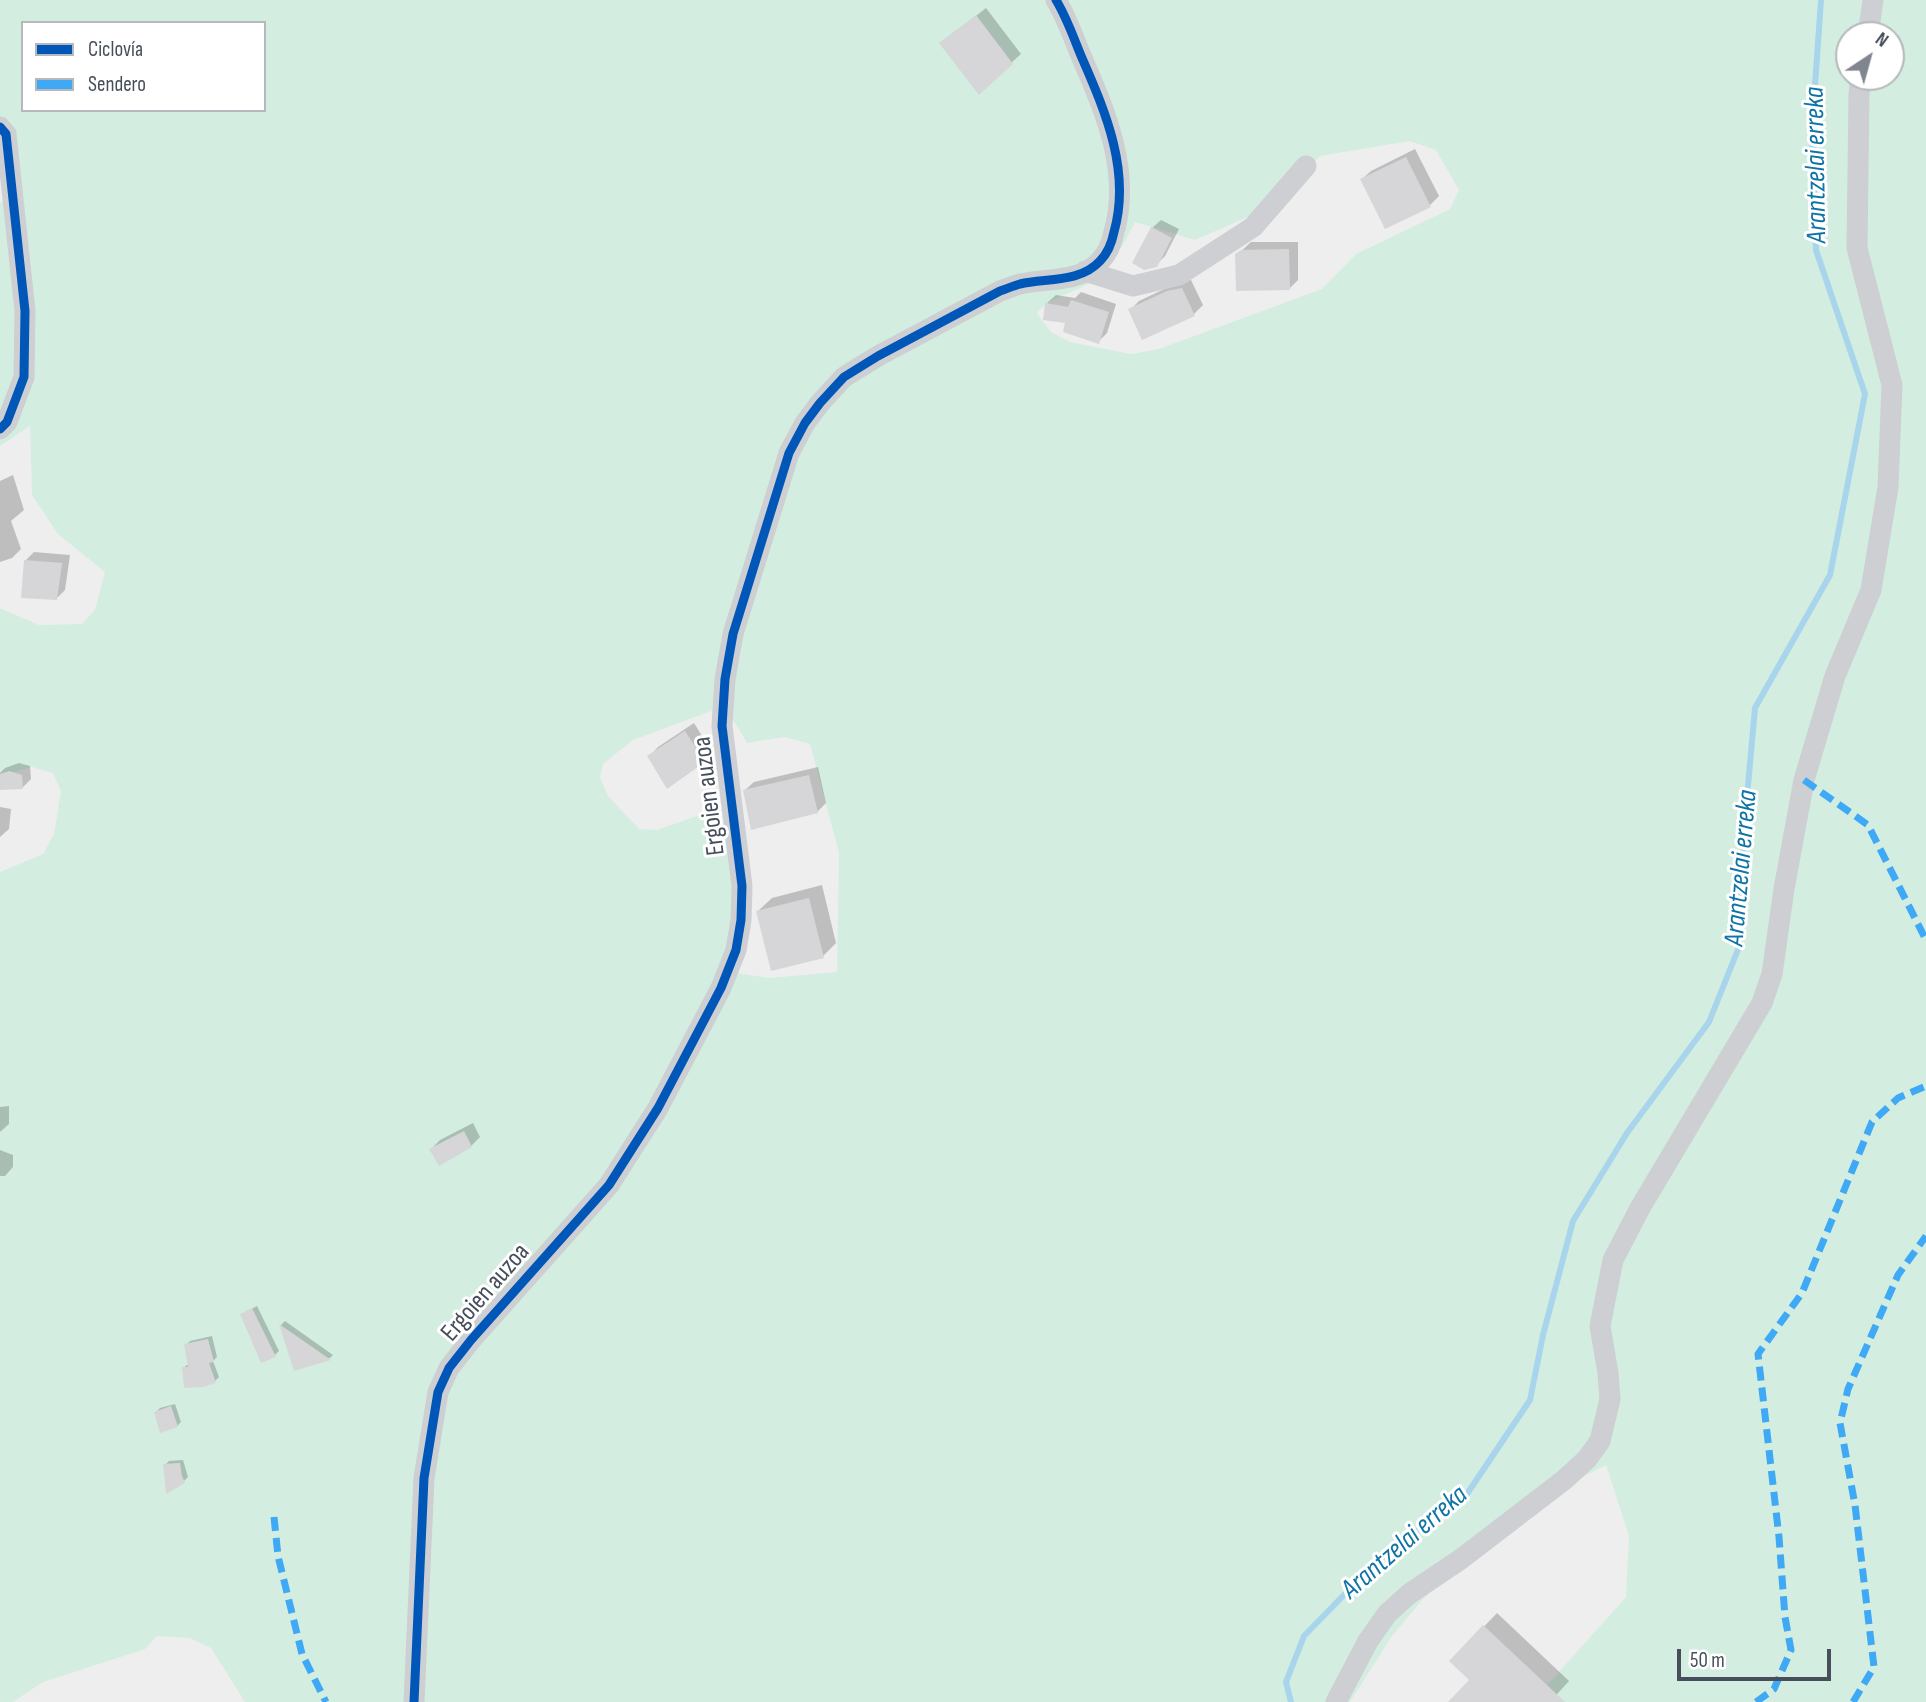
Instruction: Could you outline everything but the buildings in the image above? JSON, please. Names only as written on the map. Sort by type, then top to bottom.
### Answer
[{"type":"street","name":"Ergoien auzoa","points":[[415,1702],[424,1478],[438,1392],[449,1368],[471,1340],[608,1185],[658,1108],[722,988],[736,950],[741,920],[742,886],[722,726],[724,679],[733,634],[789,453],[805,423],[844,377],[1000,291],[1020,284],[1061,279],[1085,271],[1101,261],[1112,242],[1120,213],[1120,181],[1114,141],[1096,90],[1056,0]]},
{"type":"street","points":[[1870,21],[1874,0]]},
{"type":"street","points":[[1336,1702],[1368,1641],[1387,1614],[1409,1594],[1461,1559],[1564,1480],[1587,1459],[1600,1441],[1610,1399],[1600,1326],[1613,1260],[1640,1208],[1762,1003],[1772,974],[1804,780],[1835,676],[1871,590],[1888,487],[1892,385],[1857,248],[1859,91]]},
{"type":"street","points":[[0,127],[6,134],[25,311],[24,377],[7,422],[0,429]]},
{"type":"street","points":[[1085,271],[1133,286],[1179,275],[1253,227],[1306,166]]},
{"type":"green space","points":[[0,0],[1926,0],[1926,1702],[1532,1702],[1626,1597],[1629,1536],[1606,1465],[1575,1481],[1444,1579],[1392,1636],[1350,1702],[245,1702],[211,1648],[190,1638],[157,1636],[145,1649],[43,1682],[13,1702],[0,1702],[0,872],[43,854],[54,834],[61,791],[53,773],[32,767],[0,776],[0,608],[39,625],[82,624],[95,610],[105,572],[58,534],[32,495],[30,426],[0,446],[0,203],[8,198],[0,127]],"holes":[[[1410,141],[1436,150],[1459,190],[1450,209],[1356,254],[1322,289],[1159,349],[1131,354],[1070,342],[1051,332],[1037,313],[1050,302],[1087,285],[1101,274],[1118,253],[1135,222],[1195,240],[1280,203],[1320,156]],[[725,706],[747,743],[784,737],[810,744],[839,853],[837,972],[769,978],[737,973],[744,875],[727,823],[705,813],[657,830],[639,829],[608,796],[600,778],[603,764],[633,740]]]},
{"type":"waterway","name":"Arantzelai erreka","points":[[1291,1702],[1286,1682],[1304,1636],[1377,1561],[1467,1494],[1530,1400],[1543,1335],[1573,1221],[1627,1133],[1709,1022],[1739,947],[1745,819],[1755,708],[1830,575],[1865,394],[1816,250],[1812,128],[1821,0]]},
{"type":"marked path","points":[[1804,780],[1868,825],[1926,940]]},
{"type":"marked path","points":[[1756,1702],[1774,1689],[1791,1650],[1785,1617],[1779,1537],[1758,1354],[1802,1293],[1872,1122],[1898,1098],[1926,1086]]},
{"type":"marked path","points":[[1853,1702],[1874,1667],[1855,1505],[1840,1423],[1848,1389],[1898,1275],[1926,1236]]},
{"type":"marked path","points":[[274,1517],[278,1556],[302,1654],[326,1702]]},
{"type":"cycle path","points":[[414,1702],[424,1478],[438,1392],[449,1368],[471,1340],[609,1185],[658,1108],[721,988],[736,950],[741,920],[742,886],[722,726],[725,679],[733,634],[789,453],[805,423],[844,377],[1000,291],[1020,284],[1083,273],[1100,261],[1111,244],[1118,210],[1118,165],[1100,100],[1056,0]]},
{"type":"cycle path","points":[[0,127],[6,134],[25,311],[24,377],[7,422],[0,429]]}]
